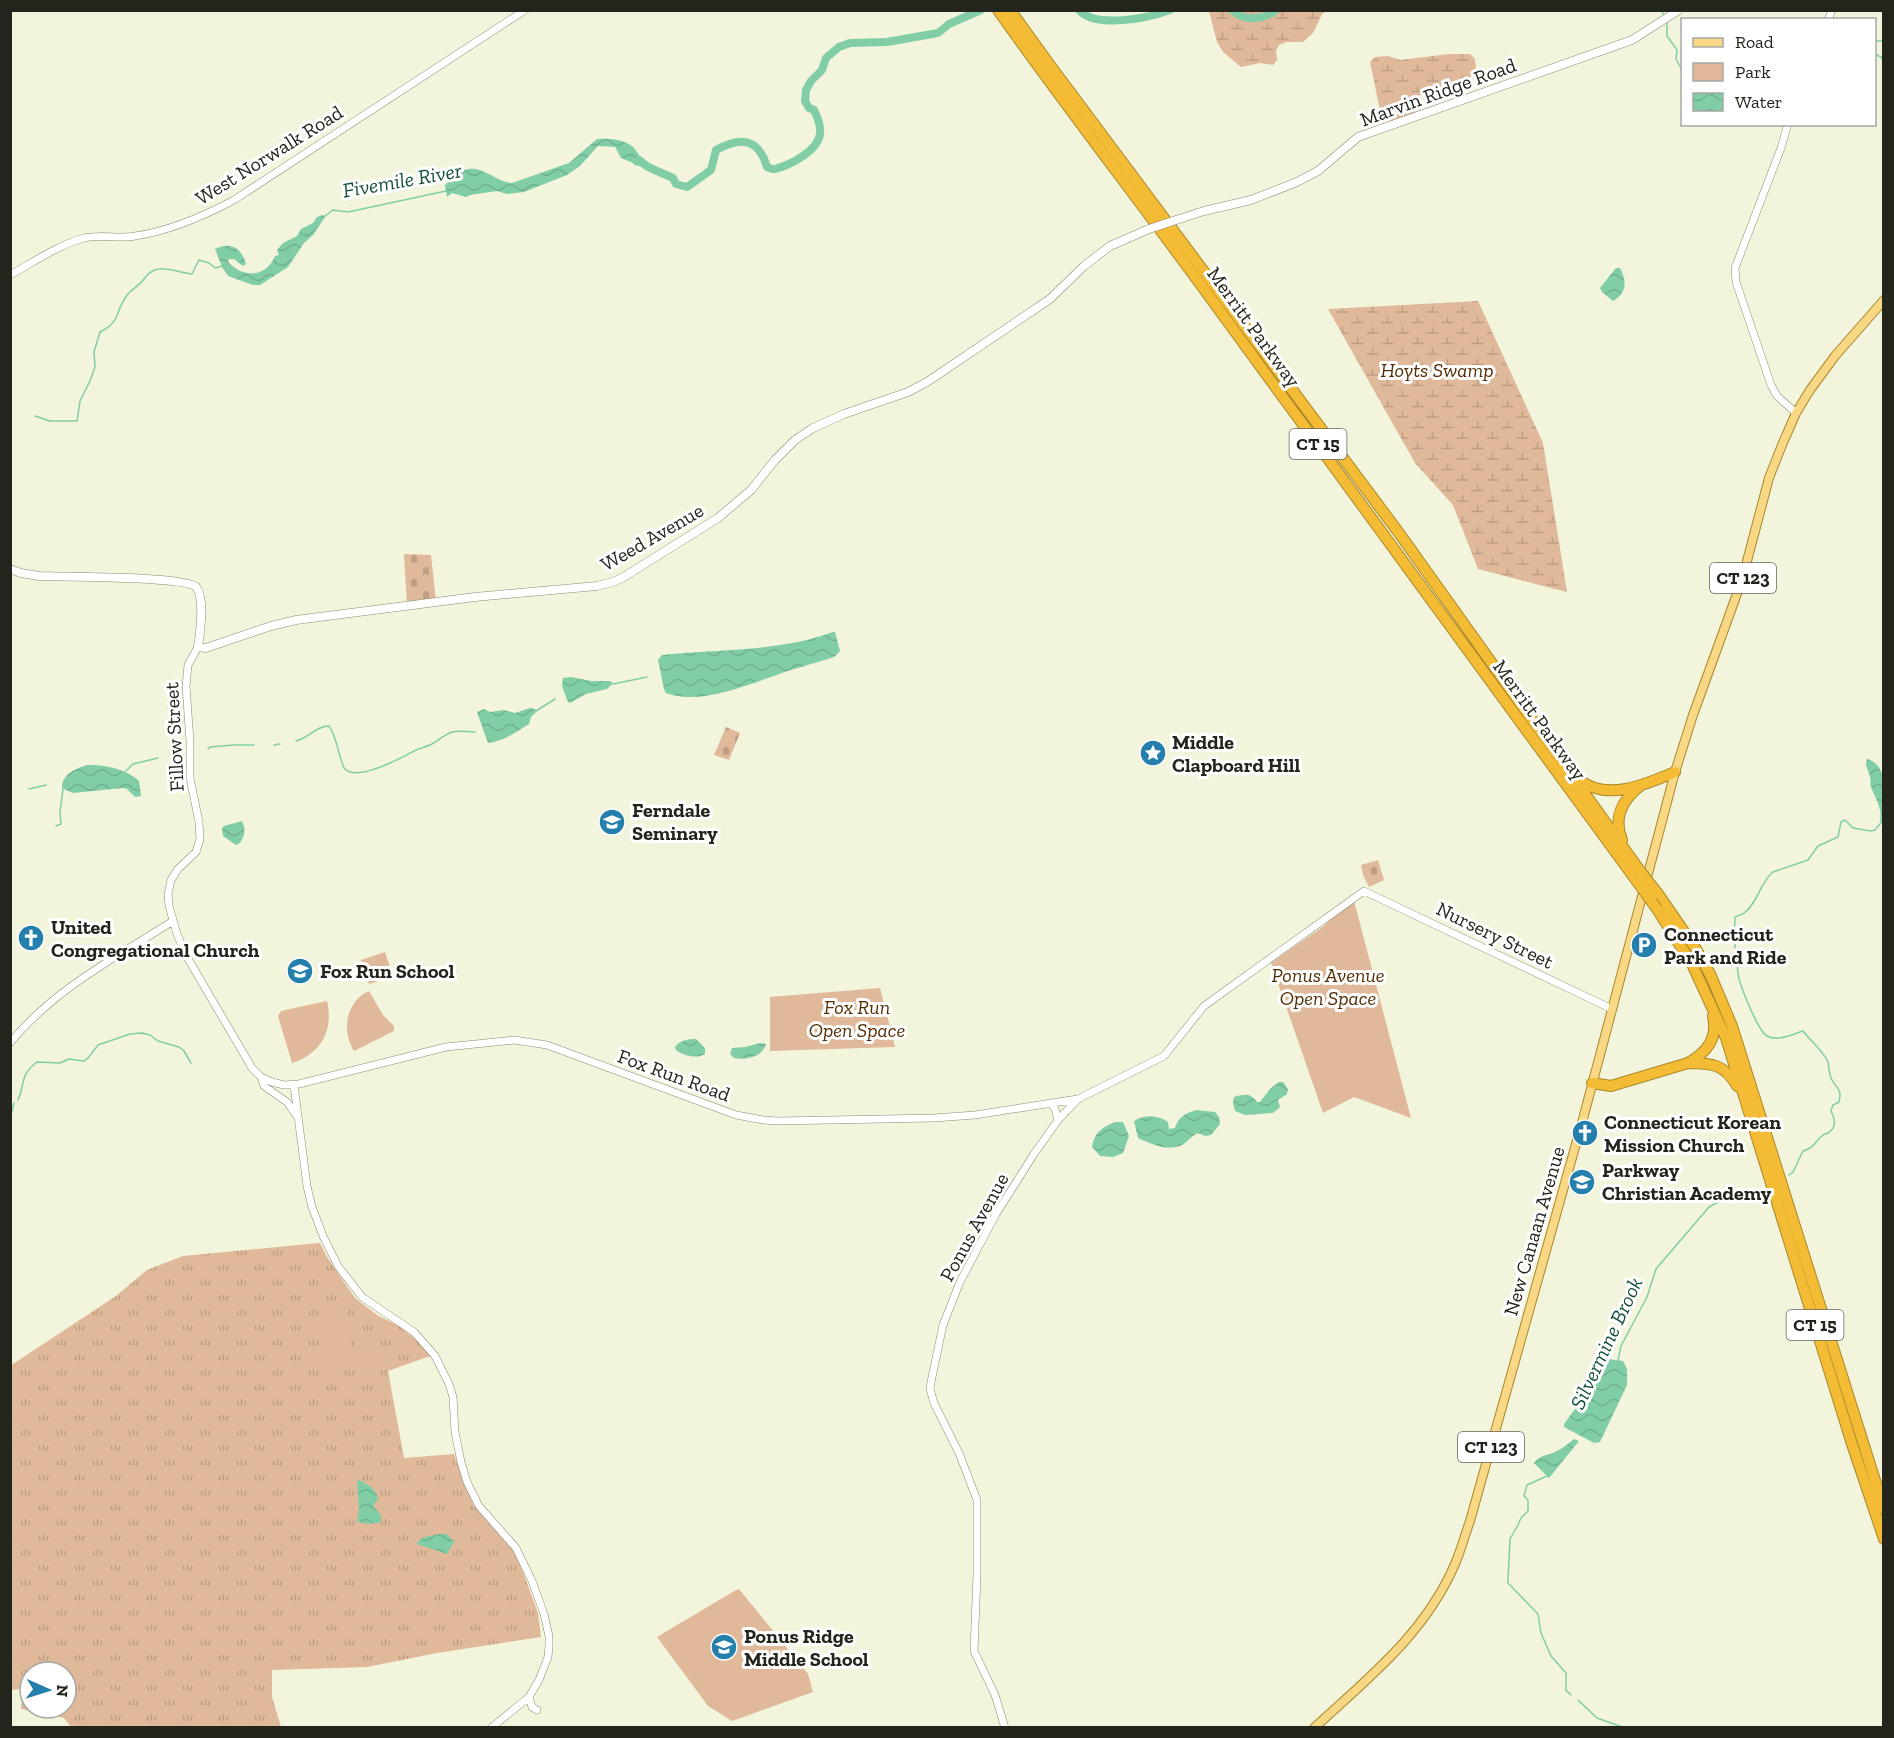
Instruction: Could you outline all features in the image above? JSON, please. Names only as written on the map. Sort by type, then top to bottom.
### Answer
[{"type":"highway","name":"Merritt Parkway","points":[[998,10],[1042,73],[1335,467],[1525,731],[1638,875],[1658,894],[1696,949],[1711,976],[1732,1026],[1884,1509]]},
{"type":"highway","name":"Merritt Parkway","points":[[1011,10],[1399,533],[1628,854],[1657,909],[1684,950],[1708,995],[1726,1038],[1852,1444],[1884,1539]]},
{"type":"highway","points":[[1559,758],[1590,788],[1610,791],[1642,784],[1675,772]]},
{"type":"highway","points":[[1628,854],[1618,827],[1618,816],[1622,804],[1642,784]]},
{"type":"highway","points":[[1688,1063],[1707,1049],[1714,1034],[1715,1024],[1708,995]]},
{"type":"highway","points":[[1592,1083],[1611,1086],[1688,1063],[1710,1064],[1731,1076],[1748,1111]]},
{"type":"main road","name":"Marvin Ridge Road","points":[[1056,293],[1084,266],[1110,246],[1149,229],[1204,211],[1251,200],[1290,185],[1313,174],[1358,137],[1632,40],[1679,10]]},
{"type":"main road","name":"Weed Avenue","points":[[198,647],[210,647],[296,620],[475,597],[597,586],[613,582],[727,511],[751,490],[775,460],[802,435],[826,421],[918,387],[997,336],[1056,293]]},
{"type":"main road","name":"CT 123","points":[[1796,413],[1821,373],[1884,300]]},
{"type":"main road","name":"New Canaan Avenue","points":[[1314,1728],[1398,1651],[1435,1602],[1455,1564],[1470,1521],[1592,1083],[1675,772],[1742,580],[1773,468],[1796,413]]},
{"type":"main road","name":"Fillow Street","points":[[10,569],[39,576],[167,580],[191,584],[196,587],[201,597],[198,647]]},
{"type":"street","name":"West Norwalk Road","points":[[10,275],[51,251],[86,237],[133,237],[168,229],[206,216],[241,196],[525,10]]},
{"type":"street","points":[[1787,126],[1735,268],[1737,282],[1771,385],[1777,396],[1796,413]]},
{"type":"street","name":"Fillow Street","points":[[198,647],[188,665],[186,686],[190,778],[200,839],[196,852],[178,869],[170,885],[168,900],[173,921],[187,957],[245,1059],[261,1077],[279,1084],[294,1085]]},
{"type":"street","name":"Nursery Street","points":[[1364,891],[1612,1009]]},
{"type":"street","name":"Ponus Avenue","points":[[1005,1728],[995,1695],[974,1651],[977,1500],[930,1389],[943,1326],[960,1282],[996,1214],[1034,1154],[1058,1120],[1078,1099],[1164,1056],[1204,1006],[1364,891]]},
{"type":"street","points":[[10,1043],[26,1024],[59,994],[173,921]]},
{"type":"street","name":"Fox Run Road","points":[[294,1085],[446,1047],[514,1040],[547,1045],[736,1115],[763,1120],[884,1120],[959,1117],[1078,1099]]},
{"type":"street","name":"Fillow Street","points":[[261,1077],[264,1086],[288,1102],[297,1117]]},
{"type":"street","points":[[279,1084],[279,1097]]},
{"type":"street","points":[[294,1085],[312,1207],[338,1266],[362,1297],[414,1332],[435,1356],[453,1397],[455,1432],[467,1482],[484,1513],[516,1548],[532,1581],[547,1627],[549,1646],[543,1672],[529,1697],[491,1728]]},
{"type":"street","points":[[1051,1103],[1058,1120]]},
{"type":"street","points":[[529,1697],[532,1707],[537,1710]]},
{"type":"green space","points":[[1209,10],[1327,11],[1322,14],[1313,33],[1303,42],[1286,42],[1279,45],[1276,51],[1277,60],[1273,65],[1260,63],[1241,67],[1223,52],[1217,42]]},
{"type":"green space","points":[[1470,54],[1475,59],[1476,69],[1468,80],[1455,86],[1426,92],[1413,101],[1415,112],[1387,123],[1381,115],[1370,62],[1375,57],[1388,56],[1400,60]]},
{"type":"green space","name":"Hoyts Swamp","points":[[1478,301],[1543,443],[1567,592],[1478,569],[1453,505],[1415,463],[1328,309]]},
{"type":"green space","points":[[404,554],[431,555],[436,602],[407,605]]},
{"type":"green space","points":[[726,727],[740,733],[729,760],[714,755]]},
{"type":"green space","points":[[1378,860],[1384,880],[1369,887],[1361,865]]},
{"type":"green space","name":"Ponus Avenue Open Space","points":[[1353,897],[1411,1118],[1354,1097],[1323,1113],[1271,963],[1324,926]]},
{"type":"green space","points":[[385,952],[393,976],[369,984],[361,960]]},
{"type":"green space","name":"Fox Run Open Space","points":[[880,988],[895,1047],[770,1051],[770,997]]},
{"type":"green space","points":[[369,991],[383,1015],[394,1026],[394,1031],[354,1051],[348,1035],[348,1017],[355,1002]]},
{"type":"green space","points":[[327,1001],[329,1022],[323,1040],[311,1054],[292,1063],[278,1016],[281,1011]]},
{"type":"green space","points":[[320,1243],[355,1298],[377,1315],[401,1327],[433,1355],[388,1371],[404,1458],[454,1454],[473,1504],[509,1542],[516,1553],[538,1613],[541,1637],[437,1653],[367,1667],[272,1670],[272,1697],[281,1727],[71,1727],[66,1720],[78,1720],[78,1660],[18,1660],[18,1689],[10,1690],[10,1366],[116,1296],[147,1270],[183,1256]]},
{"type":"green space","points":[[345,1304],[354,1367],[328,1371],[319,1307]]},
{"type":"green space","points":[[380,1344],[382,1367],[356,1371],[353,1348]]},
{"type":"green space","points":[[739,1589],[808,1674],[813,1692],[732,1721],[708,1706],[657,1637]]},
{"type":"water","points":[[597,139],[615,140],[632,146],[649,165],[648,168],[621,158],[615,147],[598,146],[580,166],[567,175],[524,192],[507,194],[497,191],[466,197],[452,193],[447,197],[445,185],[462,171],[477,169],[512,183],[569,163]]},
{"type":"water","points":[[323,215],[325,217],[313,235],[304,243],[288,267],[260,285],[253,285],[228,276],[222,267],[215,249],[230,246],[242,254],[246,264],[243,266],[234,259],[229,259],[228,262],[240,271],[260,272],[271,263],[275,256],[279,255],[277,250],[283,243],[297,236],[301,229]]},
{"type":"water","points":[[1616,268],[1620,268],[1625,282],[1621,294],[1613,301],[1600,288]]},
{"type":"water","points":[[835,632],[840,651],[834,657],[705,696],[678,696],[666,693],[664,689],[658,660],[662,655],[749,649],[792,643]]},
{"type":"water","points":[[563,678],[613,683],[607,689],[586,694],[570,703],[562,686]]},
{"type":"water","points":[[530,708],[535,709],[536,712],[529,724],[505,738],[488,743],[477,712],[484,709],[490,712],[504,710],[515,713]]},
{"type":"water","points":[[1867,759],[1875,763],[1883,777],[1885,795],[1883,822],[1880,821],[1880,808],[1871,786]]},
{"type":"water","points":[[87,765],[108,766],[128,773],[139,781],[141,796],[135,797],[123,788],[73,793],[62,788],[67,776],[74,770]]},
{"type":"water","points":[[242,821],[244,835],[240,843],[236,845],[223,836],[222,828]]},
{"type":"water","points":[[696,1039],[705,1048],[705,1054],[690,1056],[676,1050],[675,1047],[682,1041]]},
{"type":"water","points":[[766,1044],[758,1055],[753,1057],[734,1058],[730,1054],[732,1048]]},
{"type":"water","points":[[1279,1082],[1283,1082],[1288,1089],[1287,1094],[1278,1100],[1280,1107],[1273,1113],[1245,1115],[1235,1111],[1234,1097],[1247,1095],[1260,1102]]},
{"type":"water","points":[[1196,1110],[1215,1112],[1219,1117],[1220,1124],[1211,1135],[1205,1136],[1198,1133],[1182,1145],[1171,1148],[1138,1138],[1134,1121],[1138,1119],[1147,1116],[1160,1118],[1168,1122],[1169,1129],[1175,1128],[1183,1116]]},
{"type":"water","points":[[1115,1122],[1123,1122],[1129,1136],[1123,1153],[1113,1157],[1100,1156],[1092,1147],[1095,1138],[1103,1128]]},
{"type":"water","points":[[1608,1359],[1623,1361],[1627,1369],[1627,1385],[1600,1442],[1594,1443],[1564,1427],[1564,1424],[1575,1409],[1591,1369]]},
{"type":"water","points":[[1574,1439],[1579,1441],[1549,1478],[1534,1463],[1559,1450]]},
{"type":"water","points":[[359,1480],[376,1492],[378,1499],[374,1507],[381,1515],[381,1522],[369,1524],[357,1521],[359,1511],[357,1481]]},
{"type":"water","points":[[447,1534],[455,1540],[447,1554],[417,1544],[422,1538]]},
{"type":"waterway","name":"Fivemile River","points":[[775,169],[802,156],[818,140],[819,124],[814,110],[809,108],[805,101],[806,90],[822,70],[826,58],[839,47],[850,43],[887,42],[938,33],[949,24],[981,10]]},
{"type":"waterway","name":"Fivemile River","points":[[1079,10],[1087,16],[1109,20],[1136,19],[1170,10]]},
{"type":"waterway","name":"Fivemile River","points":[[1232,10],[1248,18],[1260,18],[1276,10]]},
{"type":"waterway","points":[[1662,10],[1663,14]]},
{"type":"waterway","points":[[1667,23],[1667,36],[1677,50],[1676,59],[1681,68]]},
{"type":"waterway","points":[[1876,41],[1884,41]]},
{"type":"waterway","points":[[1876,54],[1882,58],[1884,66]]},
{"type":"waterway","name":"Fivemile River","points":[[639,160],[648,167],[673,178],[676,184],[687,187],[711,170],[716,150],[733,143],[747,142],[759,150],[767,167],[772,169]]},
{"type":"waterway","name":"Fivemile River","points":[[325,216],[333,210],[348,212],[446,191]]},
{"type":"waterway","name":"Fivemile River","points":[[35,416],[50,421],[77,421],[80,401],[95,367],[94,352],[100,332],[115,320],[127,295],[150,272],[161,269],[192,274],[199,260],[215,268],[222,266]]},
{"type":"waterway","points":[[613,684],[647,677]]},
{"type":"waterway","points":[[536,711],[555,699]]},
{"type":"waterway","points":[[296,741],[320,728],[329,726],[345,769],[359,773],[390,763],[452,732],[475,732]]},
{"type":"waterway","points":[[274,745],[280,744]]},
{"type":"waterway","points":[[208,749],[210,747],[254,745]]},
{"type":"waterway","points":[[125,772],[133,764],[158,758]]},
{"type":"waterway","points":[[29,789],[46,785]]},
{"type":"waterway","points":[[56,826],[61,824],[63,789]]},
{"type":"waterway","name":"Silvermine Brook","points":[[1789,1175],[1793,1172],[1803,1151],[1813,1146],[1833,1128],[1834,1120],[1831,1111],[1833,1105],[1839,1102],[1840,1092],[1831,1078],[1826,1058],[1803,1031],[1785,1037],[1771,1038],[1759,1026],[1739,979],[1735,952],[1735,917],[1749,909],[1765,881],[1773,872],[1808,860],[1818,846],[1838,837],[1841,822],[1845,820],[1853,828],[1871,831],[1875,830],[1884,819]]},
{"type":"waterway","points":[[18,1100],[25,1075],[37,1062],[60,1063],[69,1059],[84,1061],[98,1045],[130,1034],[150,1035],[158,1041],[179,1047],[191,1063]]},
{"type":"waterway","points":[[10,1119],[14,1103]]},
{"type":"waterway","name":"Silvermine Brook","points":[[1618,1360],[1621,1346],[1647,1297],[1656,1269],[1709,1207],[1740,1190],[1752,1193],[1763,1191]]},
{"type":"waterway","name":"Silvermine Brook","points":[[1547,1476],[1527,1485],[1524,1496],[1528,1500],[1528,1511],[1521,1518],[1510,1539],[1508,1583],[1538,1614],[1541,1633],[1551,1656],[1566,1673],[1566,1690],[1571,1695]]},
{"type":"waterway","name":"Silvermine Brook","points":[[1578,1700],[1597,1718],[1625,1728]]},
{"type":"place","name":"Middle Clapboard Hill","points":[[1153,753]]},
{"type":"place","name":"Ferndale Seminary","points":[[612,822]]},
{"type":"place","name":"United Congregational Church","points":[[31,938]]},
{"type":"place","name":"Connecticut Park and Ride","points":[[1644,945]]},
{"type":"place","name":"Fox Run School","points":[[300,971]]},
{"type":"place","name":"Connecticut Korean Mission Church","points":[[1585,1133]]},
{"type":"place","name":"Parkway Christian Academy","points":[[1582,1182]]},
{"type":"place","name":"Ponus Ridge Middle School","points":[[724,1647]]}]
